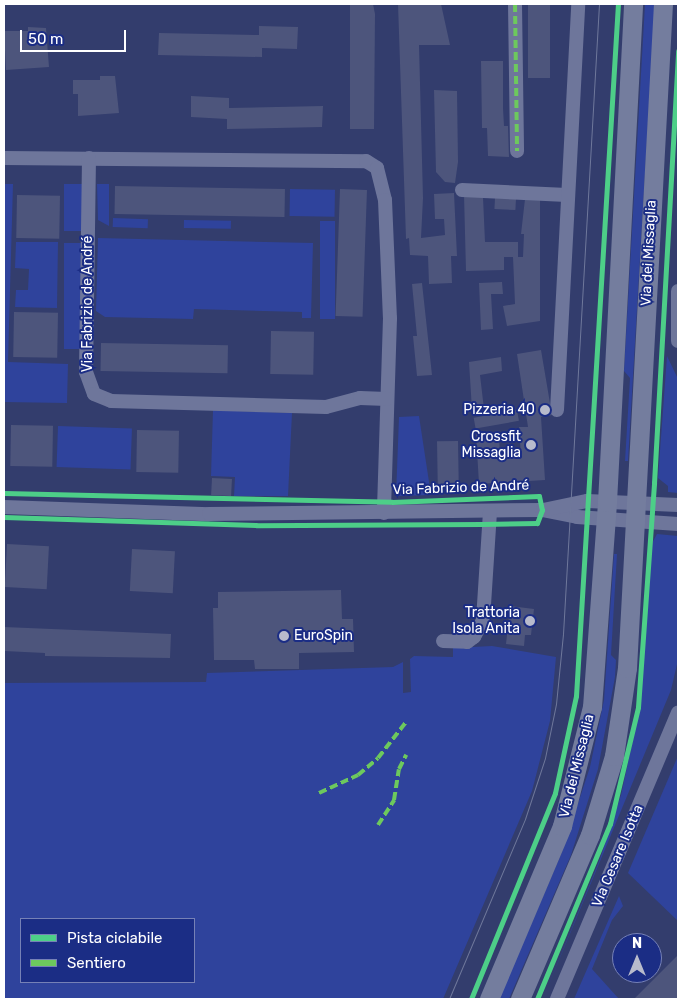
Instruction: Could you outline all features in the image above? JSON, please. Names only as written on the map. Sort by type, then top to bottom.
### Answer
[{"type":"main road","name":"Via dei Missaglia","points":[[489,999],[562,826],[581,759],[597,667],[634,4]]},
{"type":"main road","name":"Via dei Missaglia","points":[[520,999],[590,835],[614,756],[627,668],[662,4]]},
{"type":"street","points":[[516,4],[517,151]]},
{"type":"street","points":[[557,410],[578,4]]},
{"type":"street","name":"Via Fabrizio de André","points":[[4,158],[373,164],[380,173],[387,228],[390,318],[386,399],[384,513]]},
{"type":"street","name":"Via Fabrizio de André","points":[[89,158],[86,372],[94,394],[111,401],[326,407],[360,398],[386,399]]},
{"type":"street","points":[[462,190],[567,195]]},
{"type":"street","points":[[678,291],[678,341]]},
{"type":"street","name":"Via Fabrizio de André","points":[[4,507],[209,514],[384,513],[542,510],[571,502],[606,510]]},
{"type":"street","points":[[634,512],[678,505]]},
{"type":"street","points":[[606,510],[634,512],[678,524]]},
{"type":"street","points":[[443,641],[467,642],[474,637],[483,620],[490,512]]},
{"type":"street","name":"Via Cesare Isotta","points":[[557,999],[678,713]]},
{"type":"shaded area","points":[[645,4],[655,4],[628,461],[625,461],[630,378],[624,371]]},
{"type":"shaded area","points":[[4,184],[13,184],[8,362],[68,364],[67,403],[4,402]]},
{"type":"shaded area","points":[[64,184],[86,184],[86,231],[64,231]]},
{"type":"shaded area","points":[[97,184],[109,184],[109,226],[98,220]]},
{"type":"shaded area","points":[[290,189],[335,190],[335,217],[290,216]]},
{"type":"shaded area","points":[[113,218],[148,219],[148,228],[113,227]]},
{"type":"shaded area","points":[[184,220],[231,221],[231,229],[184,228]]},
{"type":"shaded area","points":[[320,221],[335,221],[335,319],[320,319]]},
{"type":"shaded area","points":[[98,238],[313,243],[311,318],[302,318],[302,312],[194,309],[193,319],[105,317],[96,311]]},
{"type":"shaded area","points":[[16,242],[58,242],[57,308],[15,307],[16,290],[28,290],[29,269],[15,268]]},
{"type":"shaded area","points":[[64,243],[85,243],[85,349],[64,349]]},
{"type":"shaded area","points":[[667,356],[678,379],[678,493],[668,492],[668,486],[658,478]]},
{"type":"shaded area","points":[[213,410],[292,413],[288,496],[234,496],[235,477],[211,476]]},
{"type":"shaded area","points":[[419,416],[431,495],[396,496],[399,417]]},
{"type":"shaded area","points":[[58,426],[132,429],[131,470],[57,467]]},
{"type":"shaded area","points":[[657,534],[678,536],[678,660],[671,690],[545,994],[600,859],[621,795],[640,707],[652,543]]},
{"type":"shaded area","points":[[614,554],[617,554],[611,655],[616,660],[615,677],[598,769],[571,855],[509,999],[499,999],[562,852],[590,767],[604,700]]},
{"type":"shaded area","points":[[492,646],[556,657],[550,721],[532,791],[443,999],[4,999],[4,683],[206,682],[207,673],[393,667],[403,662],[403,693],[411,692],[410,659],[414,656],[453,657],[453,648]]},
{"type":"shaded area","points":[[678,756],[678,921],[628,873]]},
{"type":"shaded area","points":[[619,896],[623,906],[612,920],[592,969],[619,999],[574,999]]},
{"type":"building","points":[[350,4],[373,4],[375,14],[374,129],[350,129]]},
{"type":"building","points":[[398,4],[441,4],[450,45],[419,45],[423,198],[421,238],[445,235],[444,219],[435,219],[434,194],[454,193],[457,256],[451,256],[452,283],[429,284],[428,256],[410,255],[409,238],[406,239]]},
{"type":"building","points":[[528,4],[550,4],[550,78],[528,78]]},
{"type":"building","points":[[259,26],[298,27],[297,49],[262,48],[262,57],[158,55],[159,33],[259,35]]},
{"type":"building","points":[[28,27],[46,28],[49,67],[6,70],[4,31],[28,31]]},
{"type":"building","points":[[481,61],[503,61],[504,126],[508,126],[509,157],[488,156],[487,128],[482,128]]},
{"type":"building","points":[[100,76],[115,76],[119,113],[78,116],[78,94],[73,94],[73,80],[100,80]]},
{"type":"building","points":[[434,90],[457,91],[458,162],[455,183],[445,182],[436,172]]},
{"type":"building","points":[[191,96],[229,98],[229,108],[323,106],[322,127],[227,129],[227,119],[191,117]]},
{"type":"building","points":[[115,186],[285,189],[284,217],[115,214]]},
{"type":"building","points":[[340,189],[367,190],[363,317],[336,316]]},
{"type":"building","points":[[17,195],[60,196],[59,239],[16,238]]},
{"type":"building","points":[[464,195],[483,197],[485,242],[518,242],[518,257],[523,257],[524,234],[521,234],[525,199],[540,200],[540,321],[507,326],[503,306],[515,304],[513,257],[504,257],[504,270],[466,271]]},
{"type":"building","points":[[495,198],[516,199],[515,210],[494,209]]},
{"type":"building","points":[[502,282],[503,294],[491,294],[493,329],[481,330],[479,283]]},
{"type":"building","points":[[422,283],[432,375],[417,376],[413,336],[417,336],[412,284]]},
{"type":"building","points":[[14,312],[58,313],[57,358],[13,357]]},
{"type":"building","points":[[271,331],[314,332],[313,375],[270,374]]},
{"type":"building","points":[[101,343],[228,345],[227,373],[101,371]]},
{"type":"building","name":"Crossfit Missaglia","points":[[541,350],[552,415],[541,417],[545,480],[479,484],[476,434],[499,433],[500,456],[521,456],[519,427],[528,427],[517,354]]},
{"type":"building","points":[[501,357],[502,371],[480,375],[484,409],[472,410],[469,362]]},
{"type":"building","points":[[517,410],[519,421],[476,428],[474,418]]},
{"type":"building","points":[[11,425],[53,426],[52,467],[10,466]]},
{"type":"building","points":[[137,430],[179,431],[178,473],[136,472]]},
{"type":"building","points":[[437,441],[458,441],[459,489],[438,489]]},
{"type":"building","points":[[212,478],[232,479],[231,496],[211,495]]},
{"type":"building","points":[[7,544],[49,546],[47,589],[5,587]]},
{"type":"building","points":[[132,549],[175,551],[173,593],[130,591]]},
{"type":"building","name":"EuroSpin","points":[[341,590],[342,619],[353,619],[354,652],[299,653],[299,669],[255,669],[254,660],[214,660],[213,608],[218,608],[218,592]]},
{"type":"building","points":[[510,606],[534,609],[531,635],[525,635],[524,646],[506,644]]},
{"type":"building","points":[[4,627],[171,634],[170,658],[45,656],[45,653],[4,651]]},
{"type":"building","points":[[678,955],[678,999],[634,999],[650,983],[662,983],[662,971]]},
{"type":"tram line","points":[[449,999],[525,819],[545,758],[556,704],[563,634],[599,4]]},
{"type":"marked path","points":[[515,4],[517,151]]},
{"type":"marked path","points":[[319,793],[358,775],[378,758],[406,722]]},
{"type":"marked path","points":[[378,825],[394,800],[399,769],[406,755]]},
{"type":"cycle path","points":[[471,999],[555,793],[576,696],[618,4]]},
{"type":"cycle path","points":[[537,999],[610,824],[638,707],[654,483],[678,51]]},
{"type":"cycle path","points":[[4,493],[392,502],[539,496],[542,510],[537,523],[482,524],[256,525],[4,517]]},
{"type":"place","name":"Pizzeria 40","points":[[545,410]]},
{"type":"place","name":"Crossfit Missaglia","points":[[531,445]]},
{"type":"place","name":"Trattoria Isola Anita","points":[[530,621]]},
{"type":"place","name":"EuroSpin","points":[[284,636]]}]
